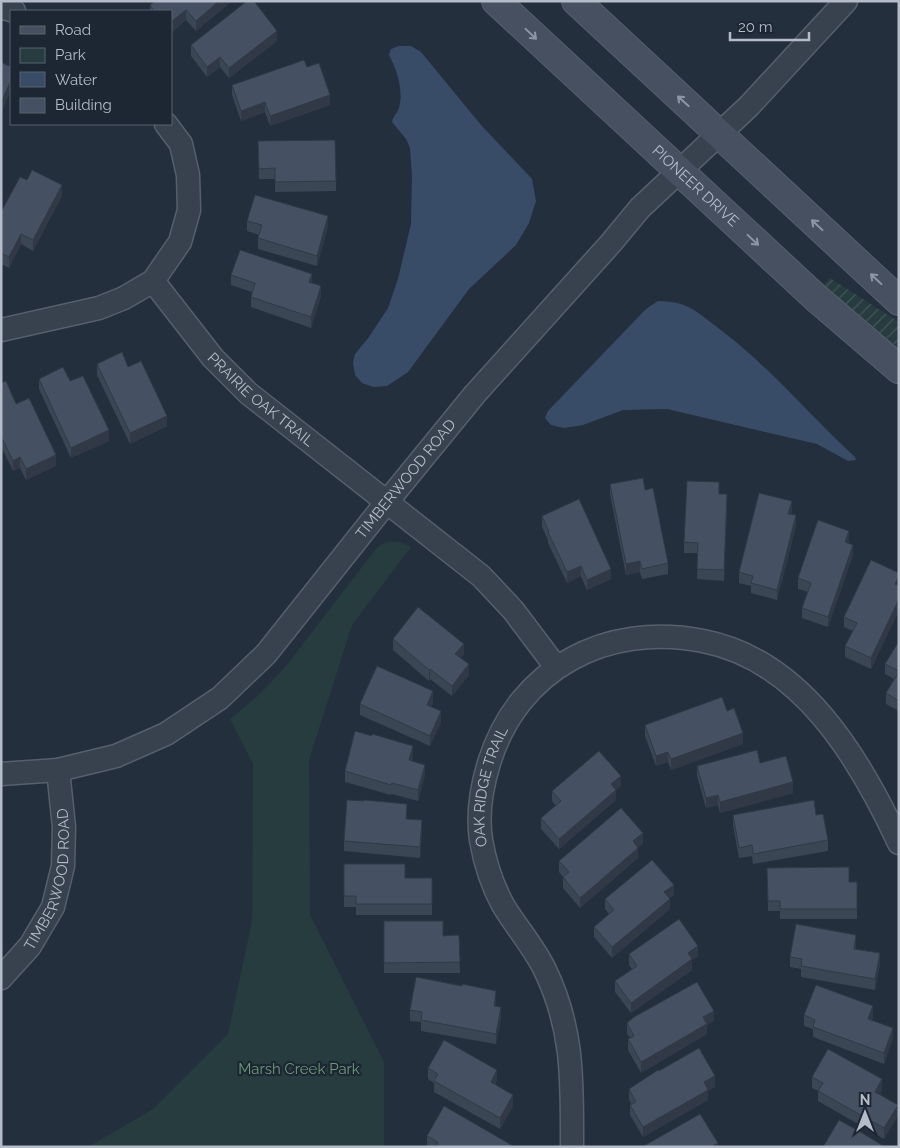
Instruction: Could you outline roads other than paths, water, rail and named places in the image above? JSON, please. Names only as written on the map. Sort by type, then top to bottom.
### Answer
[{"type":"street","name":"PIONEER DRIVE","points":[[496,1],[815,298],[899,369]]},
{"type":"street","points":[[576,1],[899,301]]},
{"type":"street","name":"TIMBERWOOD ROAD","points":[[1,774],[58,770],[116,756],[166,734],[220,698],[266,654],[475,394],[611,243],[640,208],[749,106],[846,1]]},
{"type":"street","points":[[1,330],[99,308],[124,298],[153,281],[180,242],[189,210],[188,176],[180,144],[167,125]]},
{"type":"street","name":"PRAIRIE OAK TRAIL","points":[[153,281],[213,358],[248,393],[386,503]]},
{"type":"street","points":[[386,503],[472,568],[495,589],[556,667]]},
{"type":"street","name":"OAK RIDGE TRAIL","points":[[572,1147],[571,1069],[566,1029],[546,972],[534,950],[510,916],[495,888],[485,856],[480,820],[483,785],[502,730],[520,703],[556,667],[576,656],[604,645],[622,640],[651,636],[681,637],[710,642],[753,658],[787,680],[819,713],[847,751],[874,793],[899,843]]},
{"type":"street","name":"TIMBERWOOD ROAD","points":[[1,978],[30,946],[53,907],[63,866],[64,827],[58,770]]},
{"type":"water","points":[[399,46],[411,46],[421,52],[481,125],[532,179],[536,201],[529,223],[516,245],[469,289],[408,372],[387,386],[373,387],[362,383],[355,375],[353,362],[355,354],[388,308],[398,279],[411,224],[412,176],[410,148],[406,139],[392,122],[399,108],[401,95],[395,67],[389,55],[391,49]]},
{"type":"water","points":[[658,301],[674,302],[689,307],[740,345],[774,376],[856,460],[848,461],[817,444],[667,409],[623,410],[583,425],[564,428],[551,425],[545,418],[548,411],[646,309]]},
{"type":"park label","name":"Marsh Creek Park","points":[[299,1069]]}]
